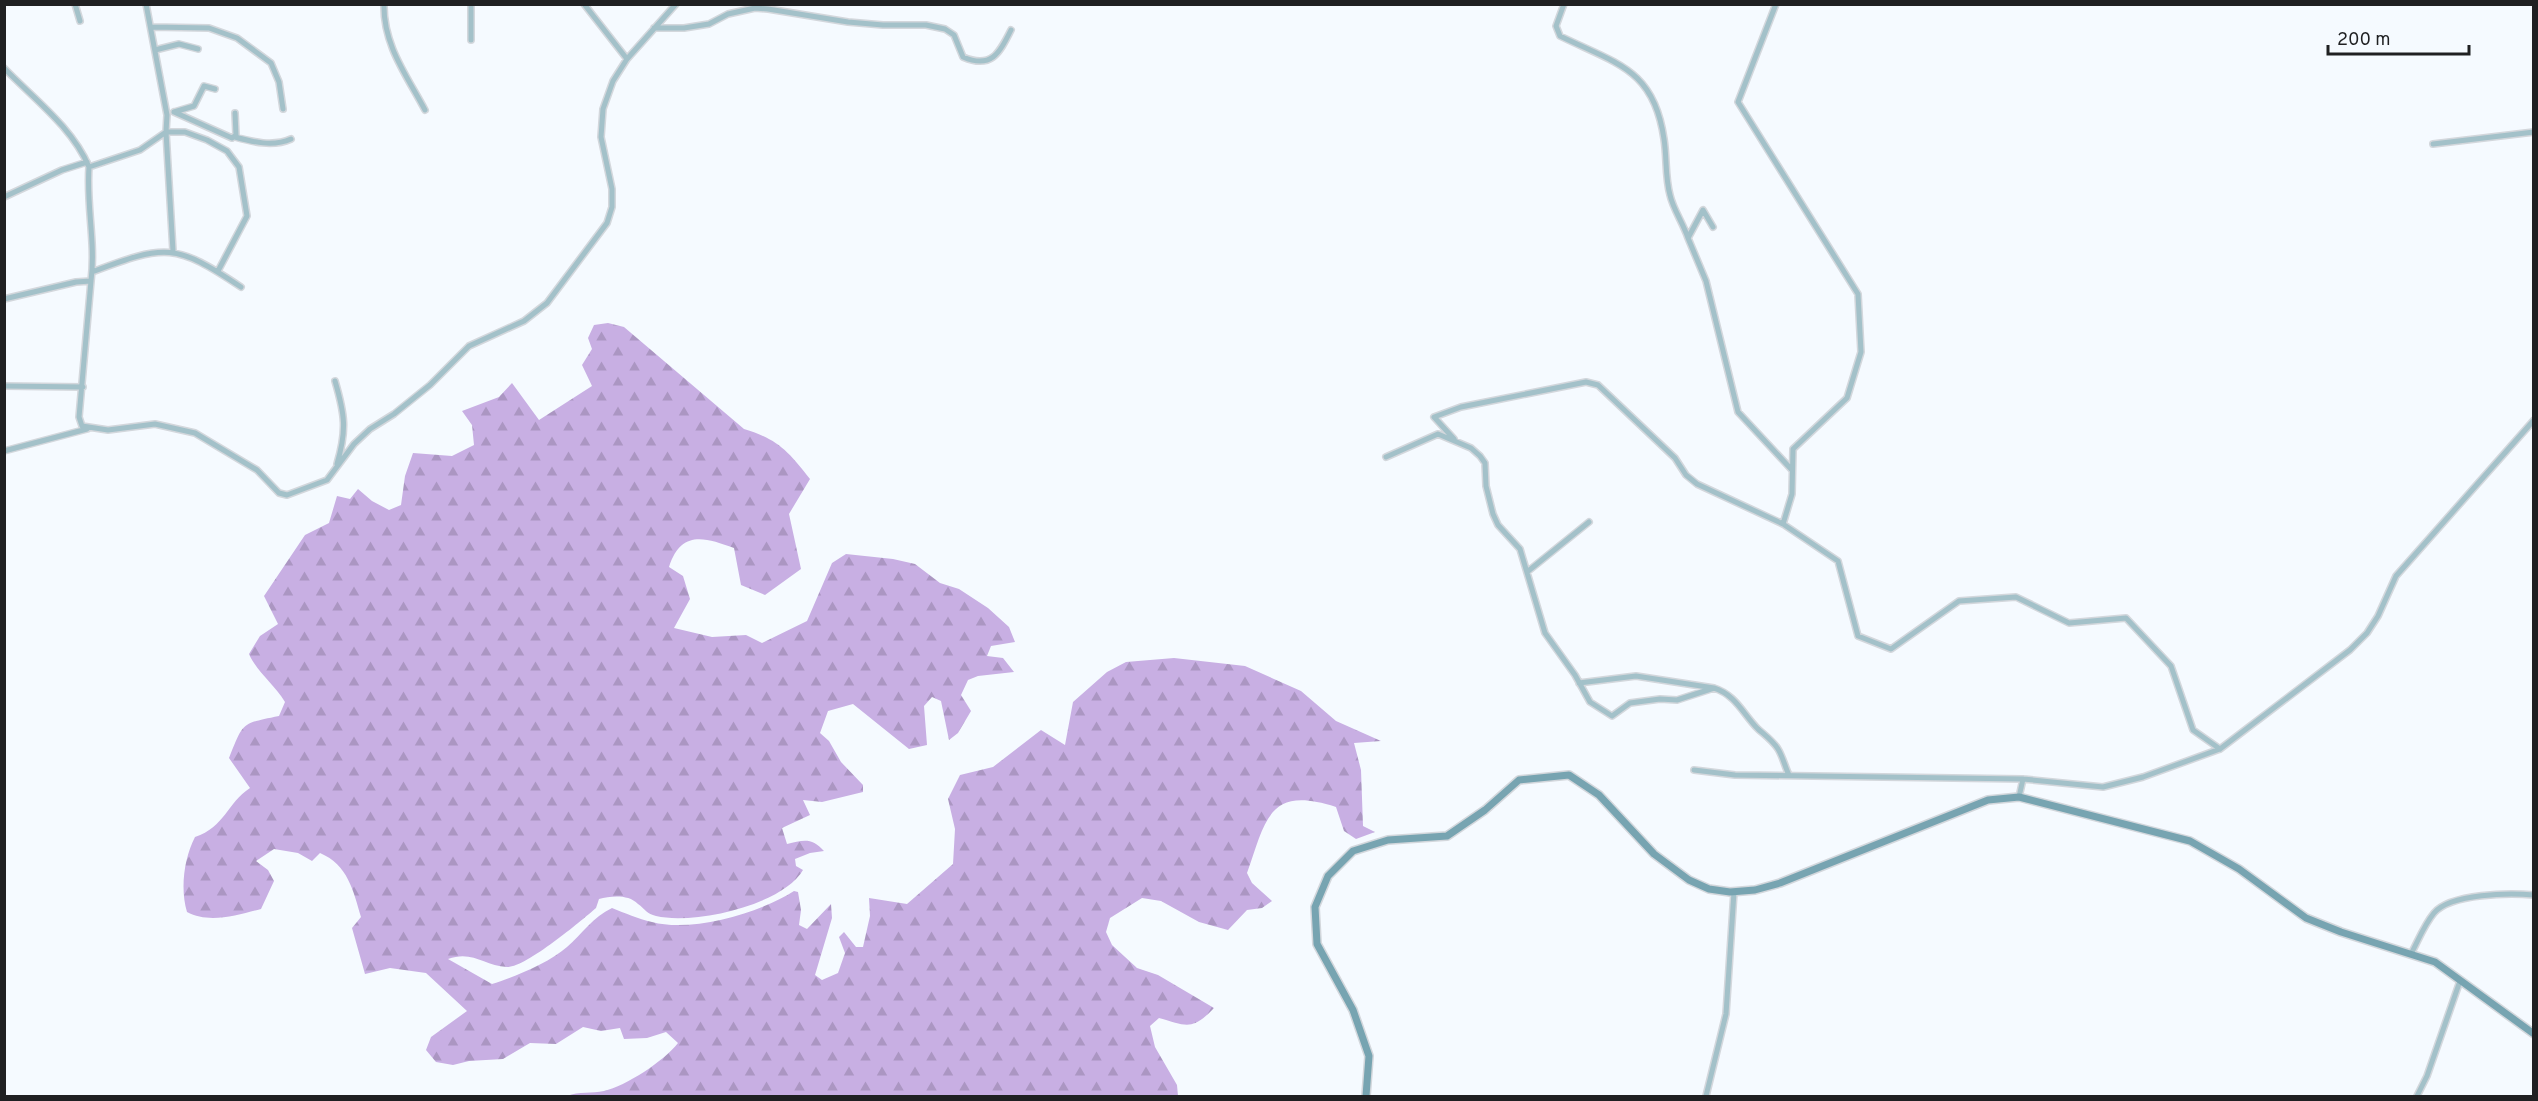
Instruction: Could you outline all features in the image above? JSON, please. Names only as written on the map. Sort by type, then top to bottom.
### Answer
[{"type":"main road","points":[[1366,1096],[1370,1056],[1353,1010],[1317,944],[1315,907],[1328,876],[1353,851],[1388,840],[1447,836],[1485,810],[1519,780],[1569,775],[1599,795],[1629,830],[1674,871],[1709,889],[1734,892],[1755,890],[1780,883],[1988,800],[2019,797],[2190,841],[2239,869],[2306,918],[2341,932],[2435,962],[2534,1034]]},
{"type":"street","points":[[75,4],[80,21]]},
{"type":"street","points":[[146,4],[167,115],[172,251]]},
{"type":"street","points":[[384,4],[385,26],[394,55],[425,110]]},
{"type":"street","points":[[471,4],[471,40]]},
{"type":"street","points":[[584,4],[627,59]]},
{"type":"street","points":[[4,451],[89,429],[108,430],[155,424],[195,433],[257,471],[279,493],[287,495],[327,480],[354,444],[370,429],[394,414],[430,385],[469,346],[524,321],[547,303],[607,223],[612,207],[612,189],[601,137],[603,109],[613,81],[627,59],[676,4]]},
{"type":"street","points":[[1564,4],[1556,26],[1560,36],[1585,46],[1634,74],[1652,94],[1664,138],[1671,199],[1706,281],[1738,412],[1792,471]]},
{"type":"street","points":[[1776,4],[1738,102],[1858,294],[1861,352],[1847,399],[1793,449],[1792,494],[1783,524]]},
{"type":"street","points":[[654,28],[684,28],[709,24],[728,14],[755,8],[883,25],[926,25],[945,29],[954,36],[963,57],[975,62],[987,61],[1000,52],[1011,30]]},
{"type":"street","points":[[150,27],[209,28],[237,38],[271,63],[279,81],[284,109]]},
{"type":"street","points":[[155,50],[179,44],[198,49]]},
{"type":"street","points":[[4,68],[24,89],[46,106],[88,165],[92,272],[79,417],[82,426],[89,429]]},
{"type":"street","points":[[167,115],[194,106],[204,86],[215,89]]},
{"type":"street","points":[[174,112],[223,134],[252,142],[273,144],[291,139]]},
{"type":"street","points":[[235,113],[235,137]]},
{"type":"street","points":[[4,197],[62,170],[140,150],[166,132],[185,132],[227,151],[239,167],[247,216],[218,272]]},
{"type":"street","points":[[2433,144],[2534,132]]},
{"type":"street","points":[[1688,238],[1703,210],[1713,227]]},
{"type":"street","points":[[92,272],[136,256],[172,251],[199,260],[241,286]]},
{"type":"street","points":[[4,298],[76,282],[91,281]]},
{"type":"street","points":[[335,381],[343,411],[344,444],[336,468]]},
{"type":"street","points":[[1455,440],[1434,417],[1461,407],[1586,382],[1598,385],[1675,458],[1686,475],[1697,484],[1783,524],[1838,561],[1858,636],[1892,650],[1959,602],[2016,597],[2069,623],[2126,618],[2171,666],[2193,730],[2220,749]]},
{"type":"street","points":[[4,386],[83,387]]},
{"type":"street","points":[[1694,770],[1735,775],[2023,778],[2103,787],[2143,777],[2220,749],[2350,650],[2367,633],[2396,576],[2534,420]]},
{"type":"street","points":[[1386,457],[1431,436],[1445,435],[1476,451],[1485,463],[1486,486],[1493,514],[1498,525],[1520,549],[1545,633],[1575,675],[1592,705],[1612,716],[1630,703],[1660,699],[1677,700],[1714,688]]},
{"type":"street","points":[[344,444],[354,444]]},
{"type":"street","points":[[1527,572],[1589,522]]},
{"type":"street","points":[[1575,675],[1590,681]]},
{"type":"street","points":[[1579,683],[1636,676],[1658,681],[1689,682],[1714,688],[1736,700],[1757,728],[1771,740],[1779,751],[1789,776]]},
{"type":"street","points":[[2019,797],[2023,778]]},
{"type":"street","points":[[1706,1096],[1726,1014],[1734,892]]},
{"type":"street","points":[[2411,954],[2431,917],[2440,908],[2462,900],[2502,893],[2534,895]]},
{"type":"street","points":[[2417,1096],[2427,1076],[2460,981]]},
{"type":"green space","points":[[608,323],[624,327],[744,429],[766,437],[782,448],[810,479],[789,514],[801,569],[765,595],[741,585],[734,548],[703,539],[687,542],[674,555],[669,567],[683,576],[690,599],[674,628],[712,637],[746,635],[762,643],[807,621],[832,563],[846,554],[893,559],[915,564],[940,583],[959,589],[988,608],[1009,627],[1015,642],[991,646],[987,656],[1003,658],[1014,672],[978,676],[968,680],[961,695],[971,711],[958,733],[949,740],[941,701],[932,697],[924,706],[927,745],[909,749],[853,704],[828,711],[820,733],[829,741],[841,762],[863,785],[863,792],[822,802],[803,800],[810,815],[782,828],[787,844],[807,841],[815,843],[824,851],[795,859],[796,866],[803,870],[777,893],[736,910],[692,918],[656,916],[629,899],[619,897],[599,899],[596,908],[566,933],[515,965],[499,966],[465,956],[448,959],[492,984],[551,959],[599,916],[612,908],[652,922],[686,925],[706,923],[745,913],[763,907],[794,891],[798,892],[801,910],[799,925],[807,929],[831,904],[832,918],[815,975],[822,980],[838,973],[845,953],[839,937],[844,932],[856,947],[863,947],[870,916],[869,898],[907,904],[953,864],[955,829],[948,799],[960,775],[993,767],[1041,730],[1065,745],[1073,702],[1107,672],[1126,662],[1174,658],[1245,666],[1301,691],[1336,721],[1381,741],[1354,743],[1361,770],[1363,826],[1375,832],[1356,839],[1344,831],[1336,807],[1313,801],[1283,804],[1273,812],[1266,823],[1247,873],[1252,883],[1272,901],[1262,908],[1247,910],[1228,930],[1199,922],[1161,901],[1142,898],[1110,918],[1106,932],[1112,945],[1137,968],[1158,975],[1214,1008],[1200,1020],[1189,1025],[1159,1018],[1150,1026],[1155,1047],[1177,1085],[1178,1096],[567,1096],[604,1091],[623,1084],[654,1065],[678,1043],[666,1032],[647,1038],[624,1039],[620,1028],[601,1031],[583,1027],[556,1044],[530,1043],[503,1059],[469,1061],[453,1065],[436,1062],[426,1050],[431,1037],[467,1011],[426,973],[390,968],[365,974],[352,928],[361,917],[352,888],[337,864],[320,853],[312,861],[298,853],[274,849],[256,861],[268,870],[274,881],[261,909],[214,918],[196,916],[187,912],[184,874],[188,854],[195,837],[205,833],[220,821],[242,794],[250,788],[229,758],[238,737],[245,726],[250,723],[279,716],[285,702],[256,667],[249,654],[260,636],[278,624],[264,596],[305,535],[329,523],[337,496],[350,499],[358,489],[372,501],[389,510],[401,505],[405,476],[413,453],[452,456],[474,445],[472,425],[462,411],[499,397],[512,383],[539,420],[592,386],[582,365],[592,349],[588,338],[594,325]]}]
